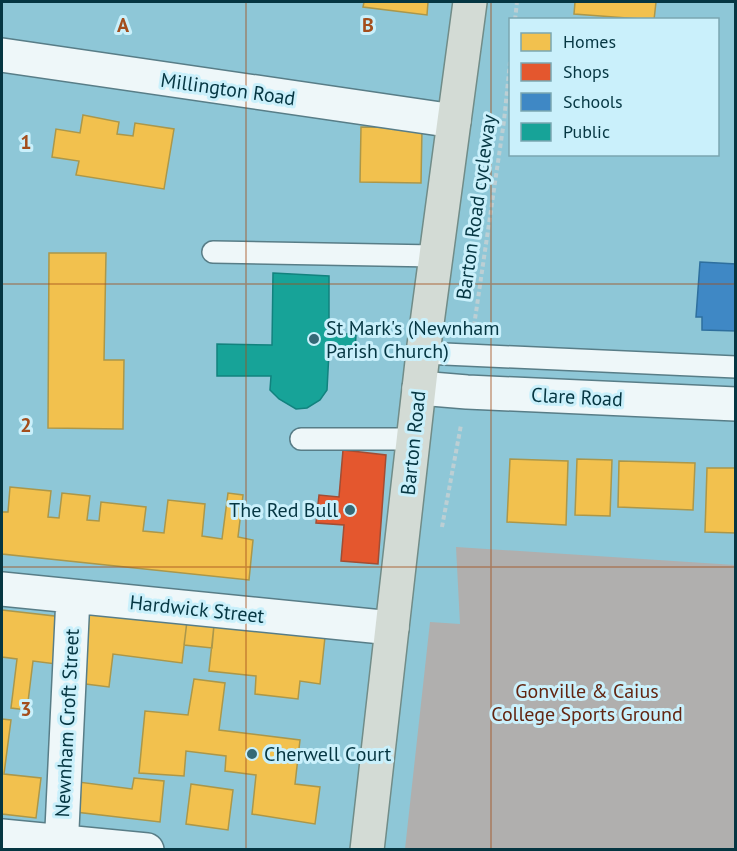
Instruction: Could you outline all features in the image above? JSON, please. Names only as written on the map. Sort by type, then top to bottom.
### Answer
[{"type":"main road","name":"Barton Road","points":[[367,849],[423,352],[470,2]]},
{"type":"street","name":"Millington Road","points":[[2,55],[454,121]]},
{"type":"street","name":"Clare Road","points":[[419,388],[735,404]]},
{"type":"street","name":"Hardwick Street","points":[[2,589],[392,628]]},
{"type":"street","name":"Newnham Croft Street","points":[[61,845],[73,597]]},
{"type":"street","points":[[2,836],[61,845],[147,849]]},
{"type":"lane","points":[[213,252],[435,256]]},
{"type":"lane","points":[[423,352],[735,367]]},
{"type":"lane","points":[[301,439],[413,439]]},
{"type":"path","points":[[515,18],[517,2]]},
{"type":"path","name":"Barton Road cycleway","points":[[469,356],[504,121],[509,72]]},
{"type":"green space","name":"Gonville & Caius College Sports Ground","points":[[456,547],[735,565],[735,849],[405,849],[430,622],[460,624]]},
{"type":"building: Homes","points":[[364,2],[428,2],[427,15],[363,7]]},
{"type":"building: Homes","points":[[575,2],[656,2],[654,18],[574,14]]},
{"type":"building: Homes","points":[[83,115],[119,122],[117,134],[133,136],[135,123],[174,129],[164,189],[76,175],[79,161],[52,157],[56,129],[80,133]]},
{"type":"building: Homes","points":[[361,127],[422,128],[421,183],[360,182]]},
{"type":"building: Homes","points":[[49,253],[106,253],[104,360],[124,360],[123,429],[48,428]]},
{"type":"building: Homes","points":[[510,459],[568,461],[566,525],[507,522]]},
{"type":"building: Homes","points":[[577,459],[612,460],[610,516],[575,515]]},
{"type":"building: Homes","points":[[619,461],[695,463],[693,510],[618,507]]},
{"type":"building: Homes","points":[[707,468],[736,468],[736,533],[705,532]]},
{"type":"building: Homes","points":[[10,487],[51,491],[48,517],[59,518],[62,493],[90,496],[87,520],[99,521],[101,502],[146,507],[143,531],[164,533],[168,500],[205,504],[202,536],[222,539],[228,493],[243,495],[238,537],[253,540],[249,580],[2,554],[2,512],[8,512]]},
{"type":"building: Homes","points":[[78,608],[187,621],[182,663],[113,654],[109,687],[70,682]]},
{"type":"building: Homes","points":[[2,610],[63,617],[56,664],[33,661],[27,710],[11,708],[17,659],[2,657]]},
{"type":"building: Homes","points":[[187,621],[214,625],[212,648],[184,645]]},
{"type":"building: Homes","points":[[214,625],[325,637],[320,684],[300,681],[298,699],[255,694],[256,676],[209,671]]},
{"type":"building: Homes","name":"Cherwell Court","points":[[194,679],[225,683],[219,730],[300,740],[295,784],[320,787],[315,824],[252,814],[256,775],[225,771],[226,756],[186,751],[184,776],[139,773],[145,711],[188,715]]},
{"type":"building: Homes","points":[[2,719],[11,720],[4,774],[41,778],[36,818],[2,814]]},
{"type":"building: Homes","points":[[134,778],[164,781],[160,822],[67,811],[71,781],[132,789]]},
{"type":"building: Homes","points":[[191,784],[233,790],[228,830],[186,824]]},
{"type":"building: Shops","name":"The Red Bull","points":[[343,450],[386,455],[378,564],[341,561],[344,525],[316,523],[319,495],[339,497]]},
{"type":"building: Schools","points":[[700,262],[736,264],[736,331],[702,330],[702,317],[696,317]]},
{"type":"building: Public","name":"St Mark's (Newnham Parish Church)","points":[[273,273],[329,276],[329,334],[356,334],[355,353],[329,352],[327,390],[320,400],[307,408],[296,409],[279,399],[270,390],[271,376],[217,376],[217,344],[272,345]]},
{"type":"place","name":"St Mark's (Newnham Parish Church)","points":[[314,339]]},
{"type":"place","name":"The Red Bull","points":[[350,510]]},
{"type":"place","name":"Cherwell Court","points":[[252,754]]}]
